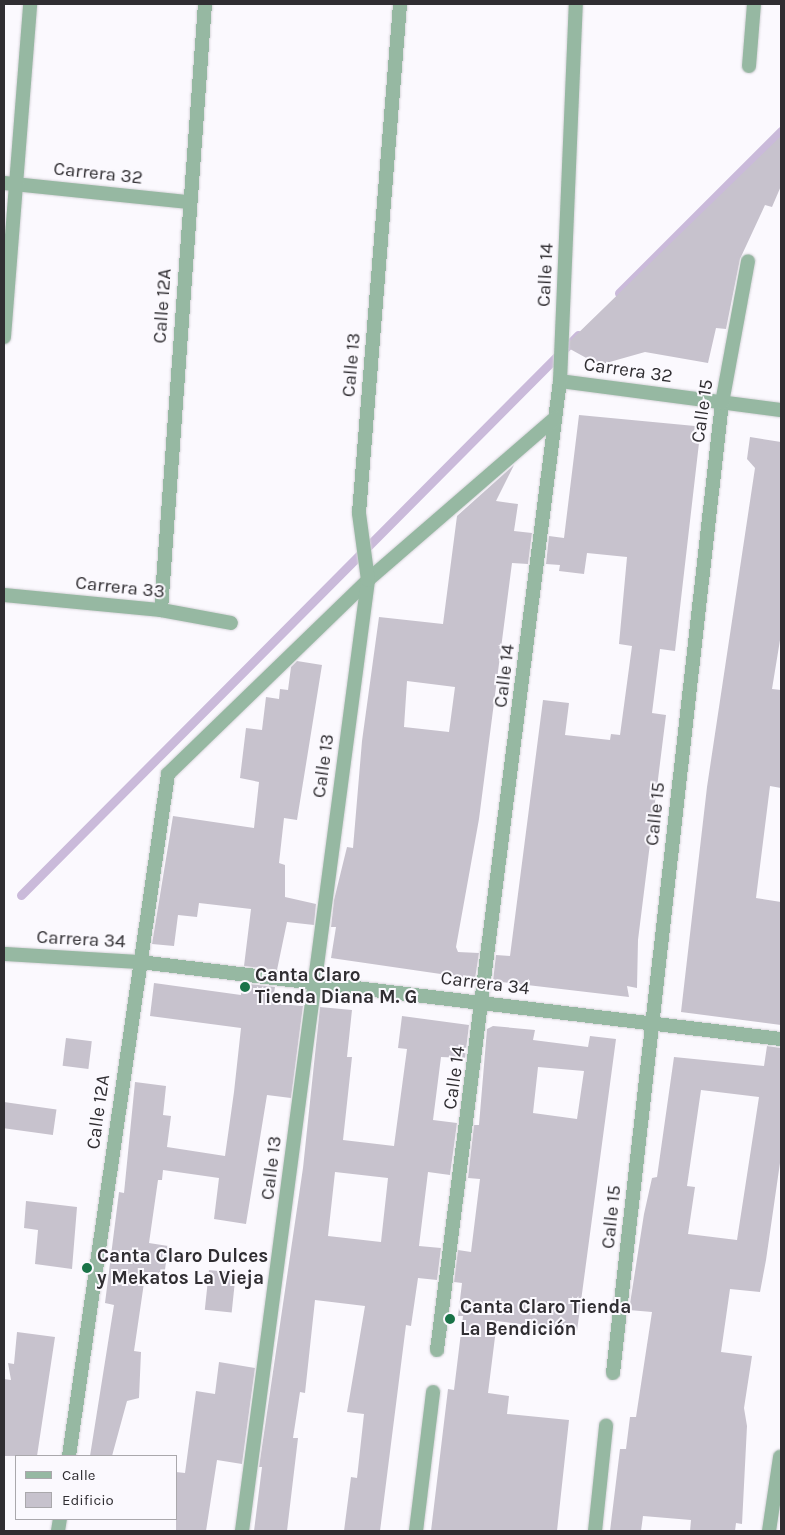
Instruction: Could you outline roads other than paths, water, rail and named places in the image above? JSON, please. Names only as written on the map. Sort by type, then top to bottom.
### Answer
[{"type":"street","points":[[4,337],[11,184],[30,4]]},
{"type":"street","name":"Calle 12A","points":[[161,610],[189,202],[206,4]]},
{"type":"street","name":"Calle 13","points":[[242,1531],[368,573],[358,513],[400,4]]},
{"type":"street","name":"Calle 14","points":[[437,1350],[484,1002],[560,381],[576,4]]},
{"type":"street","points":[[750,66],[754,4]]},
{"type":"street","name":"Carrera 32","points":[[11,184],[189,202]]},
{"type":"street","name":"Calle 15","points":[[613,1373],[722,402],[748,261]]},
{"type":"street","name":"Carrera 32","points":[[560,381],[781,410]]},
{"type":"street","points":[[368,573],[555,418]]},
{"type":"street","name":"Calle 12A","points":[[69,1455],[168,774],[368,573]]},
{"type":"street","name":"Carrera 33","points":[[4,595],[161,610],[231,623]]},
{"type":"street","name":"Carrera 34","points":[[4,954],[140,962],[781,1039]]},
{"type":"street","points":[[416,1531],[433,1392]]},
{"type":"street","points":[[596,1531],[606,1426]]},
{"type":"street","points":[[769,1531],[780,1457]]},
{"type":"waterway","points":[[619,293],[781,131]]},
{"type":"waterway","points":[[21,895],[578,335]]},
{"type":"place","name":"Canta Claro Tienda Diana M. G","points":[[245,987]]},
{"type":"place","name":"Canta Claro Dulces y Mekatos La Vieja","points":[[87,1268]]},
{"type":"place","name":"Canta Claro Tienda La Bendición","points":[[450,1319]]}]
